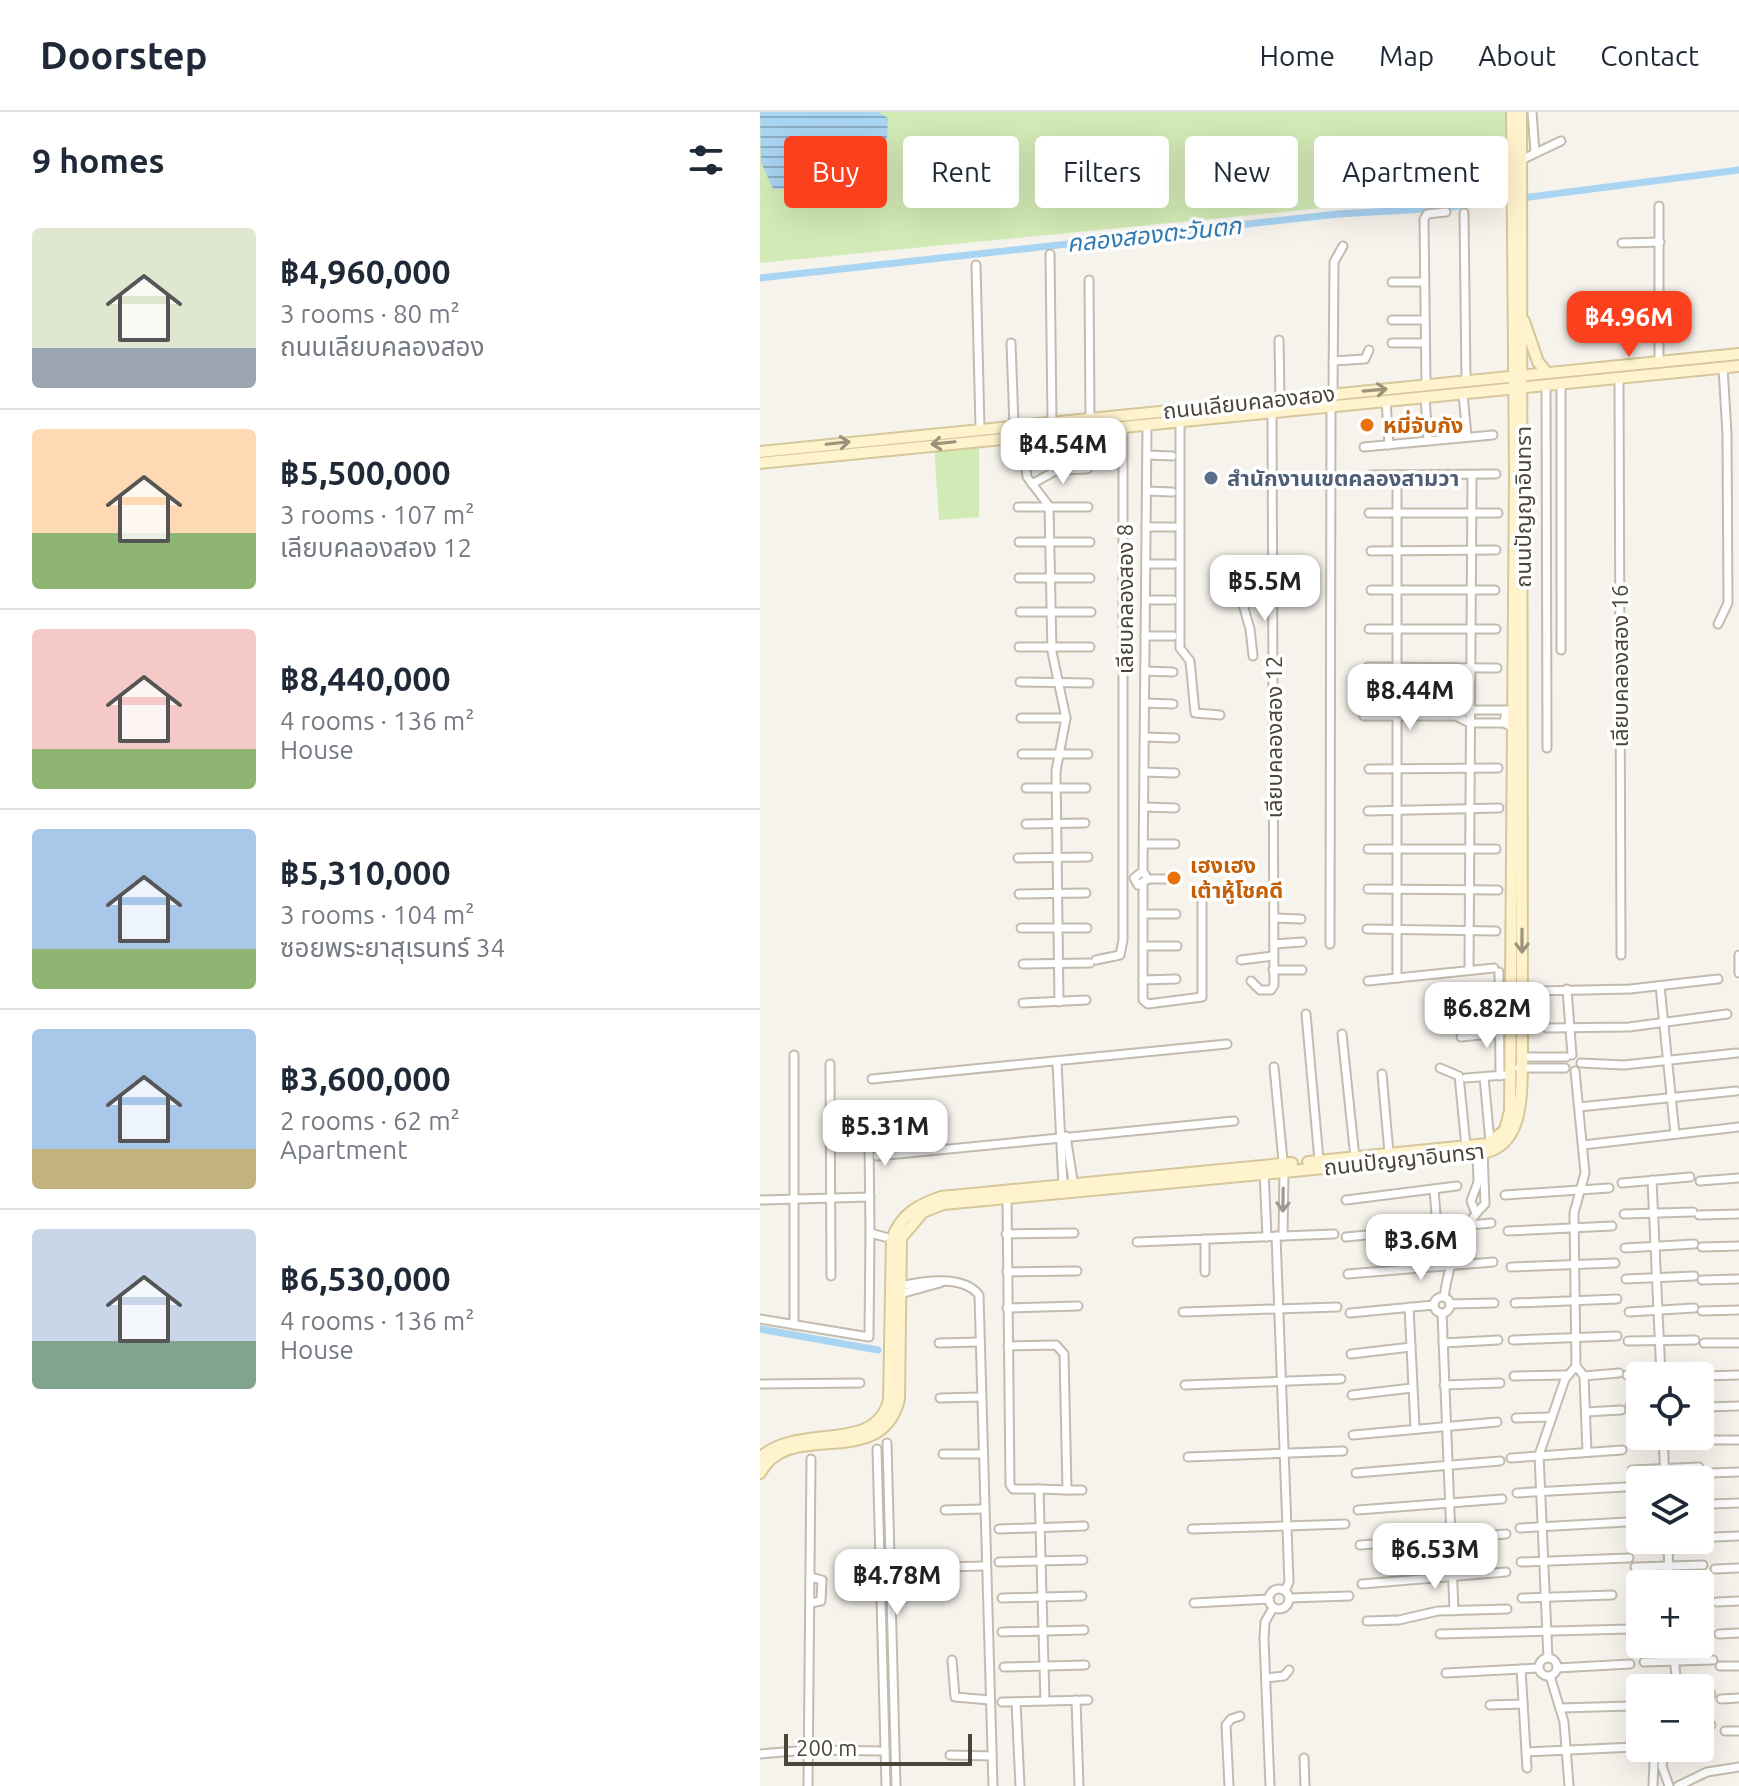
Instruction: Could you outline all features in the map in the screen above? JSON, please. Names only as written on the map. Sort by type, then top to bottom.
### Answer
[{"type":"street","name":"ถนนปัญญาอินทรา","points":[[760,1458],[787,1441],[855,1433],[882,1419],[889,1400],[892,1239],[896,1227],[918,1205],[941,1197],[1069,1189],[1479,1148],[1502,1145],[1513,1134],[1519,1113],[1505,1033],[1519,382],[1518,182],[1512,112]]},
{"type":"street","name":"ถนนปัญญาอินทรา","points":[[1518,182],[1521,112]]},
{"type":"street","points":[[1532,112],[1535,152]]},
{"type":"street","points":[[1521,160],[1561,141]]},
{"type":"street","name":"ถนนปัญญาอินทรา","points":[[1518,200],[1523,319],[1519,382]]},
{"type":"street","points":[[1659,206],[1659,361]]},
{"type":"street","points":[[1426,385],[1425,216],[1446,212]]},
{"type":"street","points":[[1464,213],[1466,381]]},
{"type":"street","points":[[1622,243],[1660,242]]},
{"type":"street","points":[[1333,394],[1334,262],[1343,246]]},
{"type":"street","points":[[1050,254],[1052,421]]},
{"type":"street","points":[[976,265],[980,428]]},
{"type":"street","points":[[1089,280],[1090,418]]},
{"type":"street","points":[[1392,282],[1424,282]]},
{"type":"street","points":[[1523,319],[1546,379],[1547,748]]},
{"type":"street","points":[[1392,320],[1424,320]]},
{"type":"street","points":[[1660,324],[1679,323]]},
{"type":"street","points":[[1279,340],[1280,399]]},
{"type":"street","points":[[1011,343],[1014,425]]},
{"type":"street","points":[[1392,343],[1425,343]]},
{"type":"street","points":[[1333,361],[1365,359],[1369,350]]},
{"type":"street","name":"ถนนเลียบคลองสอง","points":[[760,452],[1280,399],[1331,406],[1463,394],[1519,382],[1659,361],[1739,354]]},
{"type":"street","name":"ถนนเลียบคลองสอง","points":[[1546,379],[1561,383],[1739,366]]},
{"type":"street","points":[[1718,624],[1728,603],[1723,367]]},
{"type":"street","name":"เลียบคลองสอง 16","points":[[1619,378],[1621,955]]},
{"type":"street","name":"ถนนเลียบคลองสอง","points":[[760,463],[1272,412],[1333,394],[1466,381],[1519,382]]},
{"type":"street","points":[[1561,383],[1561,650]]},
{"type":"street","points":[[1463,394],[1467,437]]},
{"type":"street","points":[[1425,397],[1428,441]]},
{"type":"street","points":[[1386,401],[1389,445]]},
{"type":"street","points":[[1330,944],[1331,406]]},
{"type":"street","name":"เลียบคลองสอง 12","points":[[1272,412],[1273,970]]},
{"type":"street","points":[[1180,420],[1180,648],[1190,661],[1195,713],[1220,715]]},
{"type":"street","points":[[1147,424],[1143,1000],[1148,1004],[1202,997],[1202,893]]},
{"type":"street","name":"เลียบคลองสอง 8","points":[[1060,963],[1116,957],[1122,950],[1123,426]]},
{"type":"street","points":[[1364,447],[1493,435]]},
{"type":"street","points":[[1022,436],[1027,477],[1049,506],[1052,647],[1066,718],[1058,754],[1059,1002]]},
{"type":"street","points":[[1147,455],[1172,456]]},
{"type":"street","points":[[1032,484],[1057,470],[1087,469]]},
{"type":"street","points":[[1370,475],[1496,474]]},
{"type":"street","points":[[1397,475],[1397,978]]},
{"type":"street","points":[[1469,970],[1472,475]]},
{"type":"street","points":[[1147,491],[1172,492]]},
{"type":"street","points":[[1018,507],[1088,507]]},
{"type":"street","points":[[1369,513],[1498,513]]},
{"type":"street","points":[[1146,527],[1174,527]]},
{"type":"street","points":[[1019,542],[1090,542]]},
{"type":"street","points":[[1371,551],[1496,550]]},
{"type":"street","points":[[1146,564],[1174,564]]},
{"type":"street","points":[[1019,578],[1090,578]]},
{"type":"street","points":[[1253,656],[1242,601],[1252,591],[1273,590]]},
{"type":"street","points":[[1371,590],[1495,590]]},
{"type":"street","points":[[1146,600],[1173,600]]},
{"type":"street","points":[[1020,612],[1091,612]]},
{"type":"street","points":[[1369,629],[1496,629]]},
{"type":"street","points":[[1145,636],[1173,636]]},
{"type":"street","points":[[1019,647],[1090,647]]},
{"type":"street","points":[[1368,667],[1497,668]]},
{"type":"street","points":[[1145,671],[1173,672]]},
{"type":"street","points":[[1020,682],[1089,683]]},
{"type":"street","points":[[1145,703],[1173,704]]},
{"type":"street","points":[[1364,716],[1456,716],[1470,710],[1513,706],[1513,727],[1470,723],[1456,716]]},
{"type":"street","points":[[1021,718],[1066,718]]},
{"type":"street","name":"ถนนปัญญาอินทรา","points":[[1513,727],[1523,991],[1523,1033],[1513,1067]]},
{"type":"street","points":[[1145,737],[1175,738]]},
{"type":"street","points":[[1022,754],[1088,754]]},
{"type":"street","points":[[1369,769],[1498,768]]},
{"type":"street","points":[[1144,772],[1175,773]]},
{"type":"street","points":[[1026,788],[1086,788]]},
{"type":"street","points":[[1144,807],[1175,808]]},
{"type":"street","points":[[1368,811],[1499,808]]},
{"type":"street","points":[[1026,824],[1085,823]]},
{"type":"street","points":[[1144,844],[1175,844]]},
{"type":"street","points":[[1368,849],[1496,849]]},
{"type":"street","points":[[1018,858],[1088,857]]},
{"type":"street","points":[[1145,878],[1175,879]]},
{"type":"street","points":[[1368,889],[1498,890]]},
{"type":"street","points":[[1019,894],[1086,893]]},
{"type":"street","points":[[1143,914],[1176,914]]},
{"type":"street","points":[[1274,918],[1301,919]]},
{"type":"street","points":[[1021,928],[1087,928]]},
{"type":"street","points":[[1367,929],[1496,931]]},
{"type":"street","points":[[1274,944],[1302,942]]},
{"type":"street","points":[[1143,946],[1177,946]]},
{"type":"street","points":[[1739,955],[1739,973]]},
{"type":"street","points":[[1241,960],[1273,956]]},
{"type":"street","points":[[1023,964],[1060,963]]},
{"type":"street","points":[[1251,981],[1257,988],[1271,990],[1273,970],[1302,970]]},
{"type":"street","points":[[1368,981],[1497,970],[1505,991]]},
{"type":"street","points":[[1143,980],[1176,979]]},
{"type":"street","points":[[1537,991],[1660,986],[1718,979]]},
{"type":"street","points":[[1660,986],[1675,1134]]},
{"type":"street","points":[[1565,1068],[1571,1026],[1567,989]]},
{"type":"street","points":[[1456,995],[1523,991]]},
{"type":"street","points":[[1023,1003],[1086,1000]]},
{"type":"street","points":[[1306,1014],[1319,1160]]},
{"type":"street","points":[[1547,1028],[1665,1024],[1727,1014]]},
{"type":"street","points":[[1505,1033],[1513,1067]]},
{"type":"street","points":[[1461,1037],[1523,1033]]},
{"type":"street","points":[[1342,1034],[1355,1161]]},
{"type":"street","points":[[872,1079],[1227,1044]]},
{"type":"street","points":[[1466,1078],[1484,1077],[1513,1067],[1569,1056],[1581,1063],[1624,1065],[1737,1053]]},
{"type":"street","points":[[794,1055],[794,1325]]},
{"type":"street","points":[[1057,1062],[1060,1136],[1069,1189]]},
{"type":"street","points":[[1581,1063],[1575,1071],[1585,1173],[1574,1227],[1575,1338],[1576,1366],[1584,1376],[1587,1452]]},
{"type":"street","points":[[830,1064],[831,1276]]},
{"type":"street","points":[[1274,1067],[1283,1168],[1275,1236]]},
{"type":"street","points":[[1513,1067],[1575,1071]]},
{"type":"street","points":[[1440,1068],[1459,1076],[1479,1148]]},
{"type":"street","points":[[1382,1074],[1389,1153]]},
{"type":"street","points":[[1350,1313],[1434,1305],[1444,1297],[1451,1263],[1475,1211],[1485,1204],[1480,1188],[1479,1148],[1484,1077]]},
{"type":"street","points":[[1579,1107],[1736,1091]]},
{"type":"street","points":[[877,1156],[1234,1121]]},
{"type":"street","points":[[1583,1145],[1739,1127]]},
{"type":"street","points":[[760,1319],[869,1337],[869,1139]]},
{"type":"street","points":[[1068,1139],[1069,1189]]},
{"type":"street","name":"ถนนปัญญาอินทรา","points":[[1283,1168],[1319,1160],[1355,1161],[1389,1153],[1479,1148]]},
{"type":"street","points":[[1264,1169],[1275,1236],[1289,1582],[1286,1607],[1273,1608]]},
{"type":"street","points":[[1622,1183],[1690,1177]]},
{"type":"street","points":[[1700,1181],[1739,1178]]},
{"type":"street","points":[[1652,1180],[1660,1362]]},
{"type":"street","points":[[1346,1200],[1457,1186]]},
{"type":"street","points":[[1475,1211],[1471,1197],[1480,1188]]},
{"type":"street","points":[[1505,1195],[1609,1188]]},
{"type":"street","points":[[1434,1189],[1437,1227]]},
{"type":"street","name":"ถนนปัญญาอินทรา","points":[[760,1473],[777,1453],[790,1448],[858,1440],[875,1434],[889,1423],[899,1399],[901,1238],[923,1212],[943,1204],[1006,1194]]},
{"type":"street","points":[[1006,1194],[1010,1485],[1013,1489],[1082,1490]]},
{"type":"street","points":[[760,1200],[870,1197]]},
{"type":"street","points":[[1624,1214],[1739,1214]]},
{"type":"street","points":[[1346,1237],[1491,1223]]},
{"type":"street","points":[[1508,1231],[1612,1226]]},
{"type":"street","points":[[870,1233],[885,1237]]},
{"type":"street","points":[[1006,1234],[1074,1233]]},
{"type":"street","points":[[1137,1242],[1334,1234]]},
{"type":"street","points":[[1205,1239],[1205,1272]]},
{"type":"street","points":[[1625,1248],[1739,1246]]},
{"type":"street","points":[[1348,1274],[1451,1263],[1493,1262]]},
{"type":"street","points":[[1511,1267],[1615,1263]]},
{"type":"street","points":[[1007,1272],[1077,1271]]},
{"type":"street","points":[[1626,1279],[1739,1279]]},
{"type":"street","points":[[900,1290],[924,1281],[964,1283],[979,1295],[984,1566],[993,1786]]},
{"type":"street","points":[[1444,1297],[1450,1304]]},
{"type":"street","points":[[1515,1303],[1617,1299]]},
{"type":"street","points":[[1442,1313],[1450,1304],[1494,1303]]},
{"type":"street","points":[[1434,1305],[1442,1313],[1454,1611]]},
{"type":"street","points":[[1007,1308],[1078,1306]]},
{"type":"street","points":[[1183,1312],[1337,1307]]},
{"type":"street","points":[[1409,1307],[1415,1427]]},
{"type":"street","points":[[1629,1312],[1739,1310]]},
{"type":"street","points":[[1513,1340],[1617,1336]]},
{"type":"street","points":[[1443,1343],[1498,1340]]},
{"type":"street","points":[[1628,1341],[1695,1340]]},
{"type":"street","points":[[939,1343],[980,1342]]},
{"type":"street","points":[[1704,1343],[1739,1343]]},
{"type":"street","points":[[1008,1346],[1061,1347],[1067,1490]]},
{"type":"street","points":[[1351,1354],[1411,1347]]},
{"type":"street","points":[[1548,1658],[1539,1455],[1567,1375],[1576,1366]]},
{"type":"street","points":[[1584,1376],[1626,1374]]},
{"type":"street","points":[[1714,1374],[1739,1375]]},
{"type":"street","points":[[1514,1376],[1567,1375]]},
{"type":"street","points":[[1185,1385],[1341,1379]]},
{"type":"street","points":[[760,1384],[860,1383]]},
{"type":"street","points":[[1444,1385],[1500,1383]]},
{"type":"street","points":[[1352,1395],[1412,1388]]},
{"type":"street","points":[[940,1398],[980,1397]]},
{"type":"street","points":[[1714,1407],[1739,1406]]},
{"type":"street","points":[[1586,1412],[1621,1410]]},
{"type":"street","points":[[1516,1418],[1550,1417]]},
{"type":"street","points":[[1353,1435],[1497,1422]]},
{"type":"street","points":[[1714,1440],[1739,1440]]},
{"type":"street","points":[[887,1443],[896,1786]]},
{"type":"street","points":[[877,1449],[886,1786]]},
{"type":"street","points":[[1511,1458],[1622,1450]]},
{"type":"street","points":[[1188,1457],[1343,1451]]},
{"type":"street","points":[[943,1454],[982,1454]]},
{"type":"street","points":[[808,1786],[811,1459]]},
{"type":"street","points":[[1356,1473],[1500,1461]]},
{"type":"street","points":[[1714,1473],[1739,1472]]},
{"type":"street","points":[[1517,1493],[1625,1487]]},
{"type":"street","points":[[1039,1489],[1045,1701]]},
{"type":"street","points":[[1358,1510],[1502,1499]]},
{"type":"street","points":[[1714,1504],[1739,1503]]},
{"type":"street","points":[[945,1510],[983,1509]]},
{"type":"street","points":[[1520,1528],[1626,1522]]},
{"type":"street","points":[[1192,1529],[1345,1524]]},
{"type":"street","points":[[999,1529],[1084,1526]]},
{"type":"street","points":[[1360,1545],[1506,1534]]},
{"type":"street","points":[[1714,1537],[1739,1536]]},
{"type":"street","points":[[1669,1554],[1669,1570]]},
{"type":"street","points":[[1521,1562],[1629,1558]]},
{"type":"street","points":[[999,1562],[1083,1560]]},
{"type":"street","points":[[1635,1567],[1703,1565]]},
{"type":"street","points":[[947,1567],[984,1566]]},
{"type":"street","points":[[1715,1569],[1739,1568]]},
{"type":"street","points":[[1362,1584],[1506,1572]]},
{"type":"street","points":[[810,1577],[822,1580],[824,1595],[821,1601],[810,1603]]},
{"type":"street","points":[[1269,1599],[1274,1590],[1287,1595],[1349,1596]]},
{"type":"street","points":[[1522,1598],[1612,1595]]},
{"type":"street","points":[[1002,1598],[1082,1596]]},
{"type":"street","points":[[1194,1603],[1269,1599]]},
{"type":"street","points":[[1269,1599],[1273,1608]]},
{"type":"street","points":[[1717,1602],[1739,1601]]},
{"type":"street","points":[[1270,1786],[1265,1622],[1273,1608]]},
{"type":"street","points":[[1367,1621],[1454,1611],[1507,1609]]},
{"type":"street","points":[[1002,1632],[1084,1630]]},
{"type":"street","points":[[1440,1634],[1626,1630]]},
{"type":"street","points":[[1719,1634],[1739,1633]]},
{"type":"street","points":[[1538,1668],[1541,1661],[1548,1658],[1555,1661],[1557,1668]]},
{"type":"street","points":[[1676,1658],[1677,1674]]},
{"type":"street","points":[[952,1660],[955,1697],[990,1700]]},
{"type":"street","points":[[1644,1662],[1739,1666]]},
{"type":"street","points":[[1550,1676],[1557,1668],[1630,1664]]},
{"type":"street","points":[[1004,1667],[1085,1665]]},
{"type":"street","points":[[1446,1673],[1538,1668]]},
{"type":"street","points":[[1538,1668],[1542,1675],[1550,1676]]},
{"type":"street","points":[[1521,1669],[1527,1768]]},
{"type":"street","points":[[1266,1678],[1281,1677],[1289,1670]]},
{"type":"street","points":[[1550,1676],[1568,1750],[1569,1786]]},
{"type":"street","points":[[1721,1699],[1739,1698]]},
{"type":"street","points":[[1076,1700],[1079,1786]]},
{"type":"street","points":[[1002,1702],[1088,1700]]},
{"type":"street","points":[[1016,1702],[1020,1786]]},
{"type":"street","points":[[1490,1705],[1523,1704]]},
{"type":"street","points":[[1560,1708],[1626,1706]]},
{"type":"street","points":[[1229,1786],[1226,1725],[1240,1716]]},
{"type":"street","points":[[1725,1731],[1739,1731]]},
{"type":"street","points":[[760,1754],[885,1747],[895,1743]]},
{"type":"street","points":[[1526,1752],[1626,1747]]},
{"type":"street","points":[[950,1755],[992,1756]]},
{"type":"street","points":[[1304,1758],[1305,1786]]},
{"type":"street","points":[[885,1761],[896,1760]]},
{"type":"street","points":[[1653,1786],[1654,1762]]},
{"type":"street","points":[[1662,1762],[1669,1786]]},
{"type":"street","points":[[1678,1786],[1707,1772],[1739,1767]]},
{"type":"green space","points":[[760,112],[1510,112],[1508,185],[1508,136],[1314,136],[1314,208],[1324,208],[760,263]]},
{"type":"green space","points":[[979,440],[979,517],[939,520],[934,444]]},
{"type":"water","points":[[760,112],[878,112],[888,118],[887,138],[784,136],[784,189],[773,189],[761,162]]},
{"type":"waterway","name":"คลองสองตะวันตก","points":[[760,278],[1338,214],[1444,208],[1739,170]]},
{"type":"waterway","points":[[760,1329],[878,1350]]},
{"type":"place","name":"หมี่จับกัง","points":[[1367,425]]},
{"type":"place","name":"สำนักงานเขตคลองสามวา","points":[[1211,478]]},
{"type":"place","name":"เฮงเฮง เต้าหู้โชคดี","points":[[1174,878]]}]
